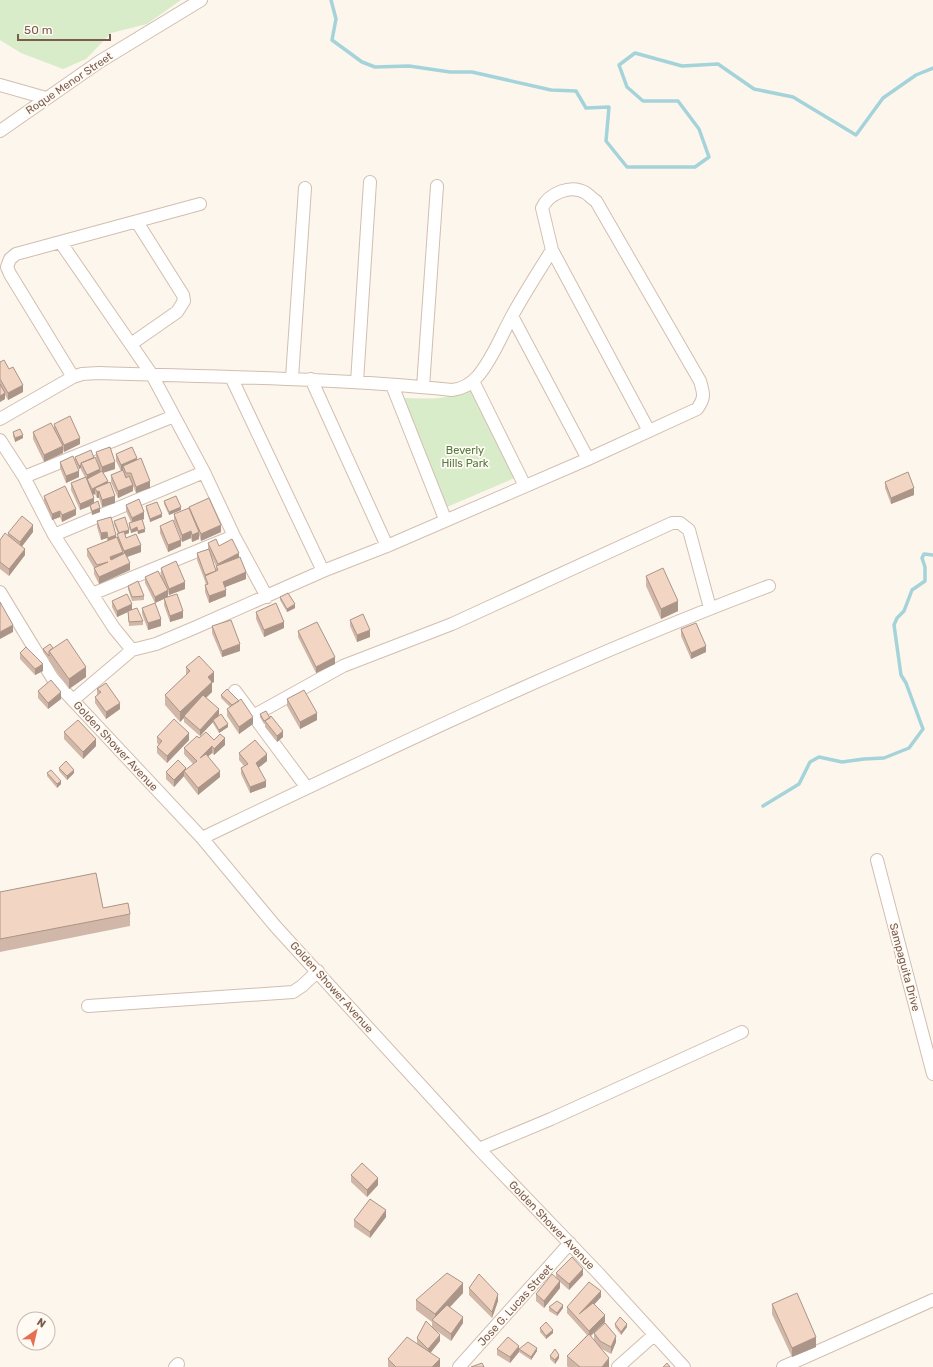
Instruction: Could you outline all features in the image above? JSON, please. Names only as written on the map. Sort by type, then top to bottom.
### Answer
[{"type":"street","name":"Roque Menor Street","points":[[0,130],[141,35],[201,0]]},
{"type":"street","points":[[0,85],[46,98]]},
{"type":"street","points":[[357,382],[370,182]]},
{"type":"street","points":[[423,387],[437,186]]},
{"type":"street","points":[[292,378],[306,188]]},
{"type":"street","points":[[73,700],[132,650],[156,644],[267,597],[323,571],[387,546],[588,459],[697,409],[703,401],[704,392],[700,381],[596,201],[585,192],[573,190],[557,193],[545,201],[542,208],[552,250],[649,431]]},
{"type":"street","points":[[73,377],[7,267],[10,258],[16,254],[200,204]]},
{"type":"street","points":[[131,344],[177,312],[184,301],[183,295],[137,222]]},
{"type":"street","points":[[61,243],[152,375],[204,472],[234,536],[267,597]]},
{"type":"street","points":[[0,419],[73,377],[82,374],[99,373],[232,378],[292,378],[452,390],[460,389],[473,381],[493,355],[512,316],[552,250]]},
{"type":"street","points":[[512,316],[588,459]]},
{"type":"street","points":[[232,378],[323,571]]},
{"type":"street","points":[[311,379],[387,546]]},
{"type":"street","points":[[473,381],[525,486]]},
{"type":"street","points":[[392,386],[445,520]]},
{"type":"street","points":[[24,477],[174,416]]},
{"type":"street","points":[[0,440],[24,477],[54,535],[114,628],[132,650]]},
{"type":"street","points":[[54,535],[204,472]]},
{"type":"street","points":[[253,716],[343,666],[452,624],[672,523],[680,522],[688,530],[710,608]]},
{"type":"street","points":[[92,594],[234,536]]},
{"type":"street","points":[[202,838],[484,705],[616,646],[769,586]]},
{"type":"street","name":"Golden Shower Avenue","points":[[0,592],[53,679],[202,838],[276,927],[318,971],[479,1149],[570,1243],[684,1367]]},
{"type":"street","points":[[235,691],[307,788]]},
{"type":"street","name":"Sampaguita Drive","points":[[877,860],[933,1074]]},
{"type":"street","points":[[88,1006],[293,992],[318,971]]},
{"type":"street","points":[[479,1149],[551,1119],[742,1032]]},
{"type":"street","name":"Jose G. Lucas Street","points":[[459,1367],[570,1243]]},
{"type":"street","points":[[783,1367],[933,1300]]},
{"type":"street","points":[[618,1367],[654,1335]]},
{"type":"green space","points":[[0,0],[181,0],[147,24],[111,33],[86,59],[63,69],[21,53],[0,40]]},
{"type":"green space","name":"Beverly Hills Park","points":[[470,384],[517,477],[447,507],[400,398],[428,399],[447,397],[463,390]]},
{"type":"building","points":[[4,360],[9,369],[13,367],[23,385],[8,393],[0,379],[0,362]]},
{"type":"building","points":[[0,384],[5,393],[0,396]]},
{"type":"building","points":[[70,416],[80,438],[64,445],[54,424]]},
{"type":"building","points":[[51,423],[63,446],[44,455],[33,432]]},
{"type":"building","points":[[20,429],[23,435],[15,438],[13,432]]},
{"type":"building","points":[[110,447],[115,462],[102,467],[96,452]]},
{"type":"building","points":[[132,447],[137,458],[121,465],[116,454]]},
{"type":"building","points":[[91,450],[94,458],[81,463],[79,466],[75,457]]},
{"type":"building","points":[[73,456],[79,471],[66,476],[60,462]]},
{"type":"building","points":[[95,457],[100,469],[87,475],[81,463]]},
{"type":"building","points":[[141,458],[150,481],[136,487],[131,473],[126,473],[123,466]]},
{"type":"building","points":[[123,470],[126,478],[129,476],[133,485],[118,491],[111,475]]},
{"type":"building","points":[[102,471],[108,481],[92,489],[87,479]]},
{"type":"building","points":[[908,472],[914,488],[891,498],[885,482]]},
{"type":"building","points":[[86,477],[94,498],[80,504],[71,483]]},
{"type":"building","points":[[110,482],[115,496],[102,500],[99,491],[97,492],[95,488]]},
{"type":"building","points":[[65,486],[76,509],[62,515],[60,511],[52,514],[44,496]]},
{"type":"building","points":[[176,496],[181,507],[169,512],[164,501]]},
{"type":"building","points":[[209,498],[221,525],[201,534],[189,507]]},
{"type":"building","points":[[139,499],[144,512],[132,518],[126,505]]},
{"type":"building","points":[[98,501],[100,508],[92,511],[90,505]]},
{"type":"building","points":[[157,502],[162,514],[150,519],[146,506]]},
{"type":"building","points":[[189,508],[199,532],[192,535],[191,531],[182,535],[174,514]]},
{"type":"building","points":[[22,516],[33,525],[20,542],[8,533]]},
{"type":"building","points":[[111,517],[116,535],[108,538],[107,532],[101,533],[97,521]]},
{"type":"building","points":[[125,517],[129,530],[119,533],[114,521]]},
{"type":"building","points":[[142,519],[145,529],[138,531],[137,527],[131,530],[129,523]]},
{"type":"building","points":[[173,520],[181,540],[168,545],[160,526]]},
{"type":"building","points":[[124,531],[126,538],[136,534],[141,545],[124,551],[117,534]]},
{"type":"building","points":[[5,533],[25,549],[9,569],[0,562],[0,540]]},
{"type":"building","points":[[117,537],[123,552],[110,557],[111,560],[125,553],[130,563],[99,577],[94,568],[108,562],[97,565],[87,549]]},
{"type":"building","points":[[216,539],[219,546],[232,539],[239,553],[218,564],[208,543]]},
{"type":"building","points":[[209,549],[216,571],[205,575],[197,553]]},
{"type":"building","points":[[240,557],[246,572],[223,582],[226,590],[209,596],[205,585],[208,584],[205,576],[218,570],[216,566]]},
{"type":"building","points":[[176,561],[185,582],[169,589],[161,568]]},
{"type":"building","points":[[663,568],[678,601],[661,609],[646,576]]},
{"type":"building","points":[[158,571],[168,590],[155,597],[145,577]]},
{"type":"building","points":[[138,581],[144,596],[132,597],[128,586]]},
{"type":"building","points":[[288,593],[295,604],[287,609],[280,597]]},
{"type":"building","points":[[127,594],[132,604],[117,611],[112,601]]},
{"type":"building","points":[[177,594],[183,611],[170,616],[164,598]]},
{"type":"building","points":[[0,602],[13,625],[0,632]]},
{"type":"building","points":[[155,603],[161,619],[148,623],[142,608]]},
{"type":"building","points":[[276,603],[284,622],[264,630],[256,612]]},
{"type":"building","points":[[137,608],[143,621],[129,622],[128,611]]},
{"type":"building","points":[[363,614],[370,630],[357,635],[350,620]]},
{"type":"building","points":[[231,620],[240,644],[222,651],[212,626]]},
{"type":"building","points":[[317,622],[335,657],[316,667],[298,631]]},
{"type":"building","points":[[696,623],[706,646],[691,653],[681,629]]},
{"type":"building","points":[[67,639],[86,667],[69,679],[49,651]]},
{"type":"building","points":[[50,644],[53,648],[49,651],[49,656],[43,649]]},
{"type":"building","points":[[26,647],[43,664],[35,669],[20,653]]},
{"type":"building","points":[[199,656],[214,672],[208,677],[212,682],[180,712],[165,695],[190,671],[186,667]]},
{"type":"building","points":[[51,680],[61,692],[48,703],[38,691]]},
{"type":"building","points":[[106,683],[120,703],[106,712],[95,697],[101,692],[97,689]]},
{"type":"building","points":[[227,689],[239,701],[232,705],[221,695]]},
{"type":"building","points":[[304,690],[317,713],[300,722],[287,699]]},
{"type":"building","points":[[203,695],[219,709],[200,730],[184,716]]},
{"type":"building","points":[[241,699],[253,717],[239,727],[227,709]]},
{"type":"building","points":[[266,711],[270,718],[264,721],[260,714]]},
{"type":"building","points":[[221,714],[228,724],[219,730],[213,720]]},
{"type":"building","points":[[271,716],[283,731],[277,736],[265,721]]},
{"type":"building","points":[[174,719],[189,733],[167,756],[157,747],[162,741],[157,737]]},
{"type":"building","points":[[78,720],[96,739],[83,752],[64,732]]},
{"type":"building","points":[[206,732],[214,740],[220,734],[225,738],[214,749],[212,746],[200,758],[206,754],[220,771],[198,788],[184,771],[197,761],[184,748],[197,736],[199,738]]},
{"type":"building","points":[[255,740],[267,754],[256,763],[266,781],[250,787],[241,768],[248,764],[239,753]]},
{"type":"building","points":[[178,760],[186,768],[174,780],[166,772]]},
{"type":"building","points":[[66,761],[74,770],[67,776],[59,768]]},
{"type":"building","points":[[51,770],[61,781],[57,784],[47,773]]},
{"type":"building","points":[[96,873],[103,908],[128,903],[130,914],[0,939],[0,892]]},
{"type":"building","points":[[362,1163],[378,1178],[367,1190],[351,1175]]},
{"type":"building","points":[[370,1199],[386,1210],[370,1232],[354,1220]]},
{"type":"building","points":[[572,1257],[583,1269],[569,1284],[556,1273]]},
{"type":"building","points":[[447,1273],[463,1283],[435,1314],[416,1300]]},
{"type":"building","points":[[479,1274],[498,1294],[492,1312],[469,1288]]},
{"type":"building","points":[[552,1274],[560,1281],[544,1301],[536,1294]]},
{"type":"building","points":[[589,1282],[601,1291],[579,1314],[593,1303],[605,1315],[589,1331],[567,1307]]},
{"type":"building","points":[[797,1293],[816,1337],[792,1348],[772,1304]]},
{"type":"building","points":[[557,1301],[563,1305],[557,1313],[549,1307]]},
{"type":"building","points":[[447,1305],[463,1317],[451,1334],[432,1320]]},
{"type":"building","points":[[620,1317],[627,1324],[621,1332],[615,1324]]},
{"type":"building","points":[[426,1321],[440,1335],[428,1349],[417,1338]]},
{"type":"building","points":[[546,1322],[553,1330],[546,1336],[540,1328]]},
{"type":"building","points":[[605,1323],[616,1336],[611,1347],[600,1341],[594,1333]]},
{"type":"building","points":[[589,1334],[609,1358],[602,1367],[580,1367],[567,1356]]},
{"type":"building","points":[[407,1337],[440,1359],[432,1367],[396,1367],[388,1359]]},
{"type":"building","points":[[508,1337],[519,1346],[510,1357],[497,1349]]},
{"type":"building","points":[[528,1342],[537,1348],[531,1357],[519,1349]]},
{"type":"building","points":[[555,1349],[559,1355],[555,1360],[550,1356]]},
{"type":"building","points":[[482,1363],[484,1367],[471,1367]]},
{"type":"building","points":[[667,1363],[670,1367],[663,1367]]},
{"type":"waterway","points":[[331,0],[336,19],[332,40],[362,62],[375,67],[409,66],[450,72],[472,72],[551,90],[576,91],[586,108],[609,107],[606,141],[627,167],[695,167],[709,157],[699,129],[678,101],[643,101],[627,87],[619,65],[635,53],[682,66],[718,64],[754,89],[793,97],[856,135],[883,98],[916,75],[933,68]]},
{"type":"waterway","points":[[763,806],[799,784],[810,762],[819,757],[842,762],[884,758],[909,748],[923,729],[906,683],[901,675],[894,625],[897,618],[904,611],[912,590],[925,581],[925,567],[922,558],[924,554],[933,555]]}]
